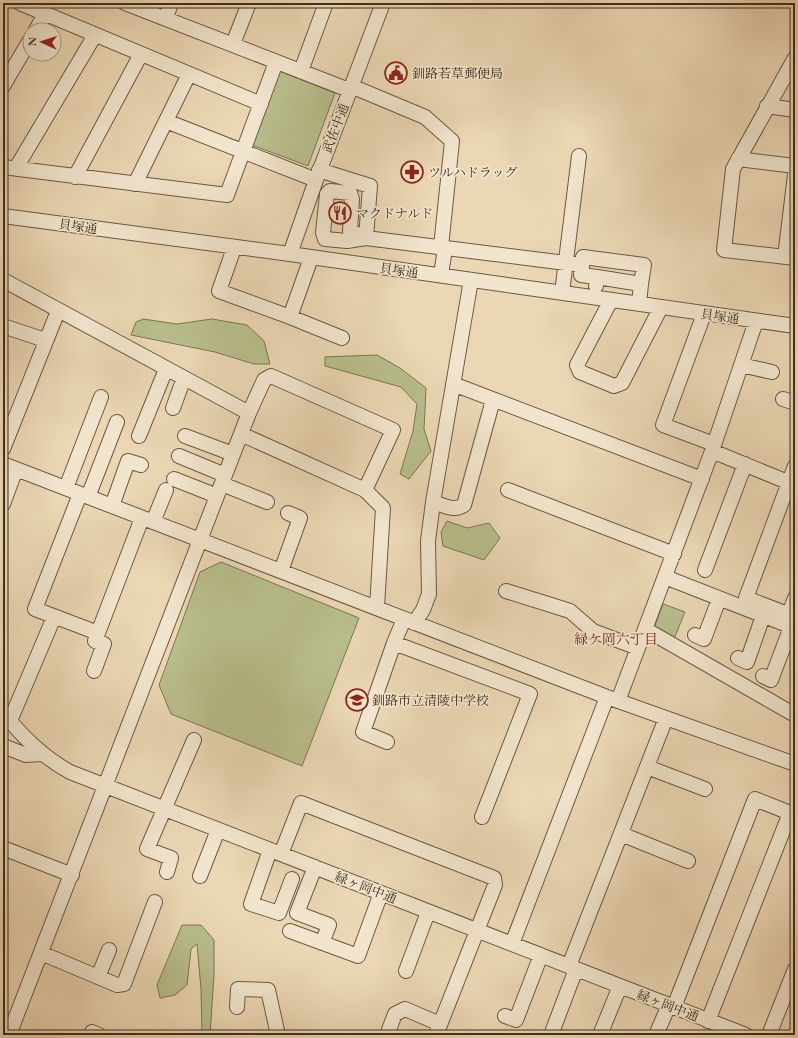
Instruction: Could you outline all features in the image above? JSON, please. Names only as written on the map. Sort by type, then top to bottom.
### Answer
[{"type":"street","points":[[20,3],[261,104]]},
{"type":"street","points":[[125,3],[425,118],[452,141],[441,276]]},
{"type":"street","points":[[166,18],[171,3]]},
{"type":"street","points":[[233,44],[249,3]]},
{"type":"street","points":[[301,71],[326,3]]},
{"type":"street","name":"武佐中通","points":[[290,254],[317,175],[383,3]]},
{"type":"street","points":[[40,22],[45,14]]},
{"type":"street","points":[[95,35],[10,168],[227,195],[276,62]]},
{"type":"street","points":[[3,86],[22,54]]},
{"type":"street","points":[[76,177],[141,54]]},
{"type":"street","points":[[795,58],[733,169],[724,250],[790,258],[795,175]]},
{"type":"street","points":[[135,184],[189,74]]},
{"type":"street","points":[[767,106],[795,110]]},
{"type":"street","points":[[166,121],[242,152],[317,175],[370,186],[366,238],[582,265]]},
{"type":"street","points":[[562,293],[579,156]]},
{"type":"street","points":[[738,159],[795,166]]},
{"type":"street","name":"貝塚通","points":[[3,216],[234,248],[290,254],[795,326]]},
{"type":"street","points":[[234,248],[219,291],[290,316],[342,338]]},
{"type":"street","points":[[639,304],[644,265],[583,257],[581,275],[641,284]]},
{"type":"street","points":[[290,316],[311,258]]},
{"type":"street","points":[[612,280],[615,261]]},
{"type":"street","points":[[594,297],[597,278]]},
{"type":"street","points":[[3,280],[249,413]]},
{"type":"street","points":[[387,742],[363,732],[394,643],[409,621],[423,610],[429,594],[428,541],[433,502],[471,280]]},
{"type":"street","points":[[611,300],[577,365],[580,372],[614,386],[622,383],[661,307]]},
{"type":"street","points":[[3,449],[45,340],[58,311]]},
{"type":"street","points":[[704,314],[663,425],[745,464],[792,483]]},
{"type":"street","points":[[512,944],[613,699],[638,648],[702,479],[756,321]]},
{"type":"street","points":[[3,326],[45,340]]},
{"type":"street","points":[[741,365],[772,372]]},
{"type":"street","points":[[139,436],[166,369]]},
{"type":"street","points":[[10,1035],[233,454],[264,380],[271,376],[393,430],[365,490]]},
{"type":"street","points":[[172,408],[184,378]]},
{"type":"street","points":[[453,384],[702,479]]},
{"type":"street","points":[[66,488],[101,397]]},
{"type":"street","points":[[433,502],[451,508],[460,508],[464,505],[492,400]]},
{"type":"street","points":[[98,633],[35,609],[117,422]]},
{"type":"street","points":[[241,434],[365,490],[383,508],[377,607]]},
{"type":"street","points":[[185,436],[233,454]]},
{"type":"street","points":[[179,456],[221,485],[267,502]]},
{"type":"street","points":[[112,506],[128,461],[141,466]]},
{"type":"street","points":[[3,464],[613,699],[795,764]]},
{"type":"street","points":[[705,570],[745,464]]},
{"type":"street","points":[[792,622],[746,598],[792,483],[795,466]]},
{"type":"street","points":[[3,504],[16,469]]},
{"type":"street","points":[[94,671],[104,644],[95,641],[98,633],[147,520],[170,485],[221,485]]},
{"type":"street","points":[[508,490],[674,554]]},
{"type":"street","points":[[281,571],[300,518],[288,513]]},
{"type":"street","points":[[665,577],[763,616],[792,622]]},
{"type":"street","points":[[506,591],[570,611],[593,631],[638,648]]},
{"type":"street","points":[[763,676],[771,680],[792,622],[795,598]]},
{"type":"street","points":[[695,635],[704,639],[719,599]]},
{"type":"street","points":[[738,658],[747,662],[763,616]]},
{"type":"street","points":[[6,717],[54,617]]},
{"type":"street","points":[[645,629],[795,715]]},
{"type":"street","points":[[394,643],[530,694],[482,817]]},
{"type":"street","name":"緑ヶ岡中通","points":[[6,717],[41,754],[70,772],[105,787],[164,808],[708,1020],[722,1031],[746,1035]]},
{"type":"street","points":[[551,1035],[572,968],[621,834],[666,718]]},
{"type":"street","points":[[167,872],[171,858],[147,849],[194,740]]},
{"type":"street","points":[[3,746],[26,755],[41,754]]},
{"type":"street","points":[[648,767],[705,789]]},
{"type":"street","points":[[656,1035],[672,1006],[755,799],[790,813],[708,1020]]},
{"type":"street","points":[[292,879],[279,913],[251,904],[275,852],[301,802],[494,878],[495,885],[438,1029],[405,1009],[395,1014],[387,1035]]},
{"type":"street","points":[[200,876],[218,830]]},
{"type":"street","points":[[621,834],[688,861]]},
{"type":"street","points":[[3,848],[72,875]]},
{"type":"street","points":[[315,867],[297,912],[329,925],[322,943]]},
{"type":"street","points":[[290,931],[358,956],[381,893]]},
{"type":"street","points":[[41,953],[117,985],[124,984],[155,902]]},
{"type":"street","points":[[406,971],[428,912]]},
{"type":"street","points":[[98,977],[109,950]]},
{"type":"street","points":[[505,1016],[516,1020],[541,955]]},
{"type":"street","points":[[769,1035],[795,969]]},
{"type":"street","points":[[600,1035],[620,986]]},
{"type":"street","points":[[237,1007],[238,989],[268,990],[278,1035]]},
{"type":"street","points":[[91,1035],[92,1032],[99,1035]]},
{"type":"green space","points":[[280,71],[335,93],[308,166],[252,145]]},
{"type":"green space","points":[[143,319],[177,324],[212,319],[247,325],[264,341],[270,364],[254,364],[215,352],[131,335],[136,322]]},
{"type":"green space","points":[[377,355],[400,368],[426,388],[424,429],[431,451],[409,479],[400,474],[413,431],[417,404],[401,387],[325,366],[325,357]]},
{"type":"green space","points":[[447,521],[467,528],[489,523],[500,538],[484,560],[443,546],[441,532]]},
{"type":"green space","points":[[221,562],[359,618],[302,766],[171,714],[159,685],[200,572]]},
{"type":"green space","points":[[663,604],[685,612],[674,639],[654,628]]},
{"type":"green space","points":[[182,925],[201,925],[214,940],[214,975],[210,1035],[202,1035],[201,989],[197,944],[191,949],[187,985],[175,995],[160,998],[157,985]]},
{"type":"place","name":"釧路若草郵便局","points":[[396,73]]},
{"type":"place","name":"ツルハドラッグ","points":[[412,172]]},
{"type":"place","name":"マクドナルド","points":[[340,213]]},
{"type":"place","name":"釧路市立清陵中学校","points":[[357,700]]},
{"type":"district","name":"緑ケ岡六丁目","points":[[616,639]]}]
